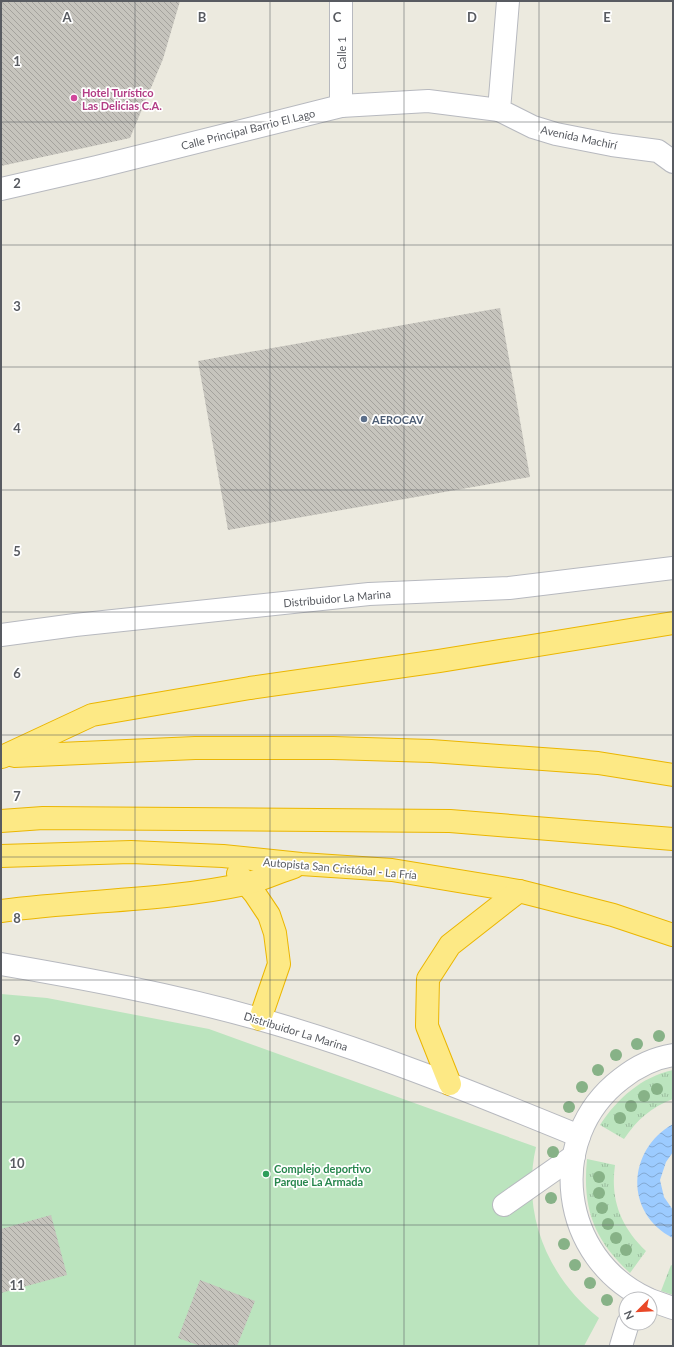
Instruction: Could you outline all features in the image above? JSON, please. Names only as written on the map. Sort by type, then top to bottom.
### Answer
[{"type":"highway","points":[[2,757],[92,715],[250,688],[447,660],[673,623]]},
{"type":"highway","points":[[2,757],[195,748],[333,748],[431,751],[598,763],[673,775]]},
{"type":"highway","points":[[1,821],[43,818],[450,821],[673,839]]},
{"type":"highway","name":"Autopista San Cristóbal - La Fría","points":[[1,856],[131,852],[223,856],[301,864],[392,870],[519,892],[613,915],[673,934]]},
{"type":"highway","points":[[223,856],[247,883],[269,916],[276,933],[279,964],[260,1019]]},
{"type":"highway","points":[[1,911],[167,897],[247,883],[301,864]]},
{"type":"highway","points":[[450,1084],[427,1026],[428,979],[450,945],[519,892]]},
{"type":"street","name":"Calle 1","points":[[341,1],[341,106]]},
{"type":"street","points":[[499,110],[508,1]]},
{"type":"street","name":"Calle Principal Barrio El Lago","points":[[1,189],[97,167],[341,106],[428,101],[499,110]]},
{"type":"street","name":"Avenida Machirí","points":[[499,110],[533,127],[556,134],[612,145],[658,151],[673,162]]},
{"type":"street","name":"Distribuidor La Marina","points":[[1,634],[369,594],[508,588],[673,568]]},
{"type":"street","name":"Distribuidor La Marina","points":[[1,964],[83,978],[172,996],[260,1019],[343,1045],[450,1084],[576,1146]]},
{"type":"street","points":[[632,1291],[620,1283],[606,1269],[593,1253],[583,1235],[576,1216],[572,1196],[571,1176],[576,1146],[587,1118],[598,1101],[612,1086],[646,1064],[673,1055]]},
{"type":"street","points":[[504,1205],[576,1146]]},
{"type":"street","points":[[658,1303],[673,1308]]},
{"type":"street","points":[[621,1346],[626,1331]]},
{"type":"green space","name":"Complejo deportivo Parque La Armada","points":[[1,994],[47,998],[209,1029],[536,1147],[532,1172],[532,1196],[542,1242],[552,1263],[565,1283],[581,1302],[599,1318],[584,1346],[1,1346]]},
{"type":"green space","points":[[673,1070],[673,1099],[651,1110],[639,1120],[624,1139],[600,1125],[614,1106],[631,1090],[650,1078]]},
{"type":"green space","points":[[587,1159],[615,1165],[614,1190],[619,1212],[630,1232],[646,1251],[630,1273],[607,1248],[593,1222],[587,1193]]},
{"type":"green space","points":[[671,1265],[673,1266],[673,1295],[661,1291]]},
{"type":"water","points":[[673,1124],[673,1152],[666,1162],[660,1180],[664,1197],[673,1210],[673,1238],[657,1227],[646,1213],[639,1198],[637,1181],[640,1165],[647,1149],[658,1135]]},
{"type":"building","name":"Hotel Turístico Las Delicias C.A.","points":[[1,1],[180,1],[163,59],[130,138],[1,166]]},
{"type":"building","name":"AEROCAV","points":[[500,308],[530,477],[228,530],[198,361]]},
{"type":"building","points":[[51,1215],[67,1275],[1,1293],[1,1229]]},
{"type":"building","points":[[200,1280],[255,1301],[237,1346],[200,1346],[178,1338]]},
{"type":"place","name":"Hotel Turístico Las Delicias C.A.","points":[[74,98]]},
{"type":"place","name":"AEROCAV","points":[[364,419]]},
{"type":"place","name":"Complejo deportivo Parque La Armada","points":[[266,1174]]}]
